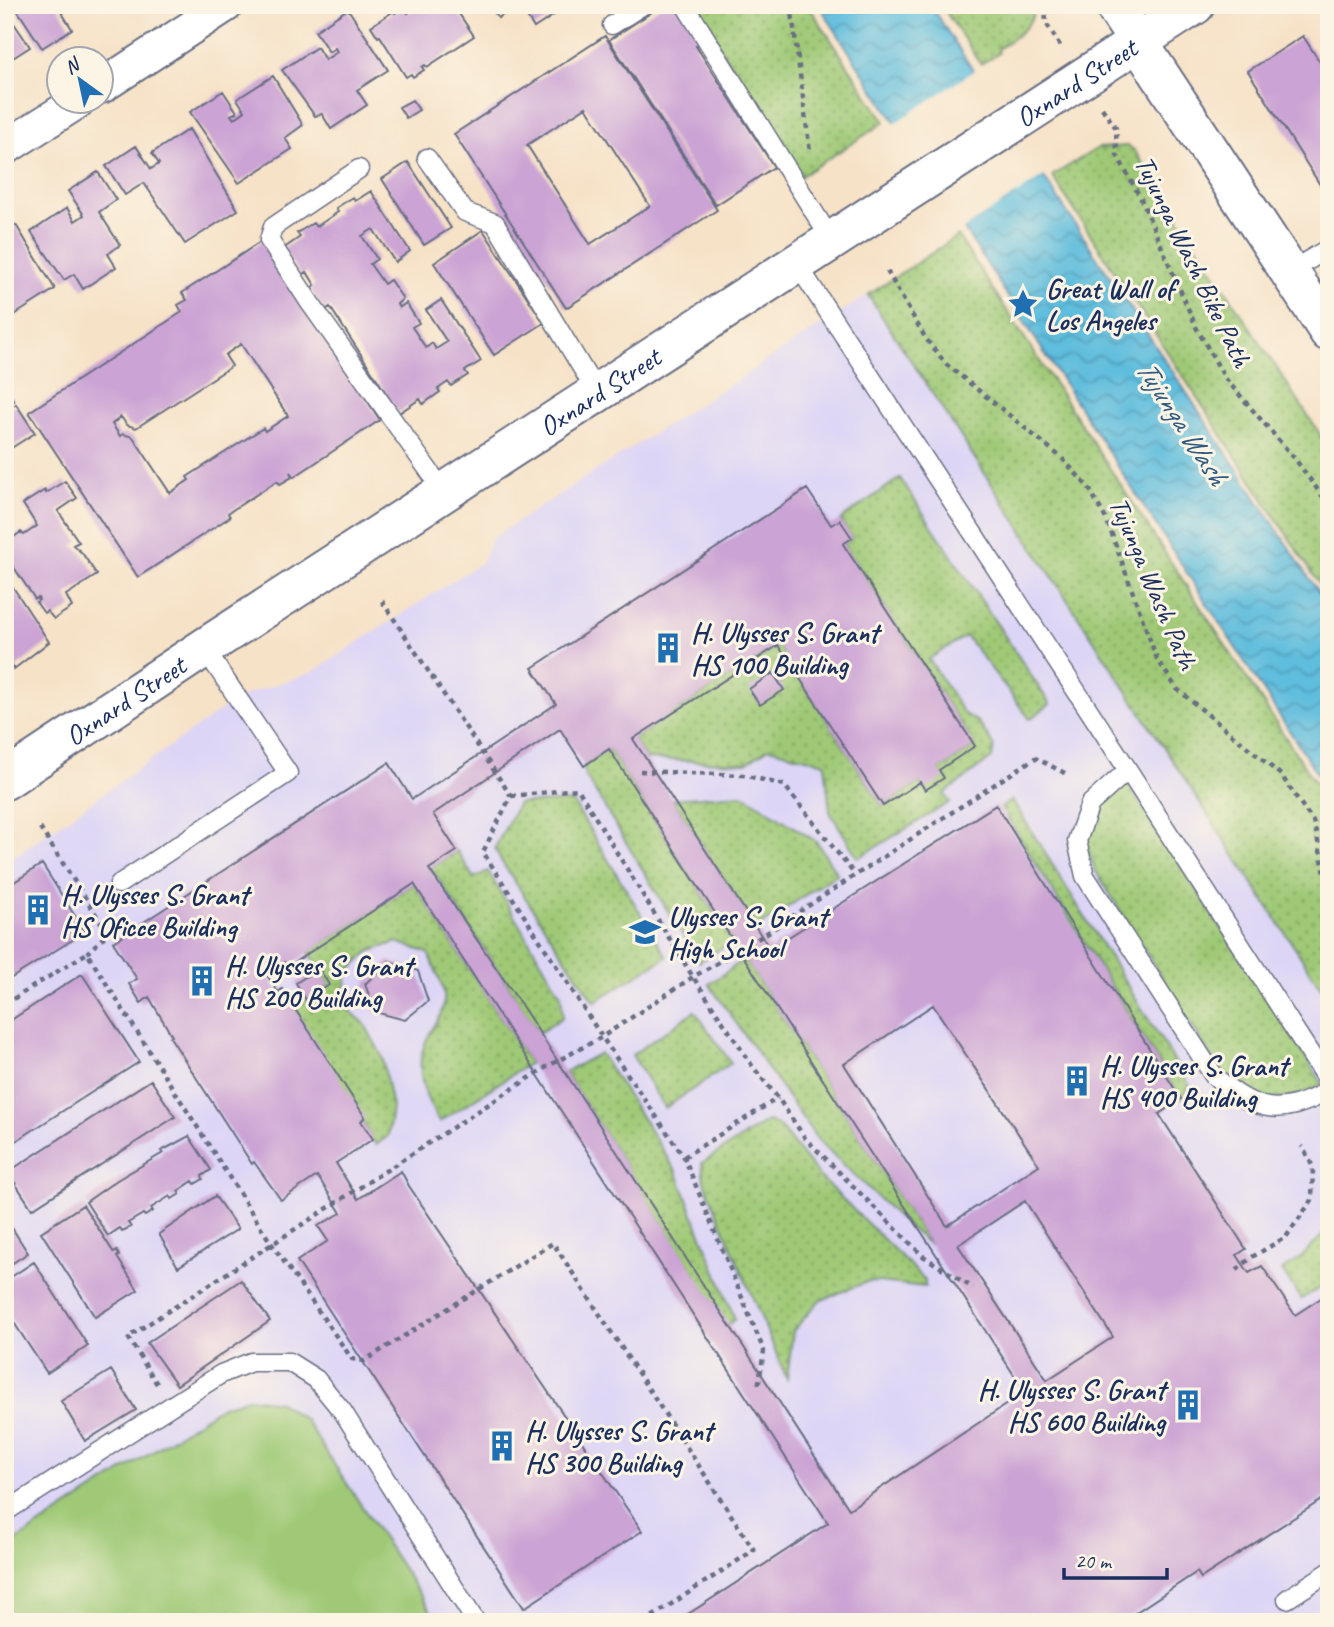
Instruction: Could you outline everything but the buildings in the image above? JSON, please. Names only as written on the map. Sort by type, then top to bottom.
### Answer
[{"type":"main road","points":[[1114,5],[1329,332]]},
{"type":"main road","name":"Oxnard Street","points":[[5,780],[1195,5]]},
{"type":"street","points":[[116,77],[226,5]]},
{"type":"street","points":[[5,148],[55,116]]},
{"type":"lane","points":[[612,25],[643,5]]},
{"type":"lane","points":[[685,5],[832,241]]},
{"type":"lane","points":[[427,158],[465,212],[495,223],[597,393]]},
{"type":"lane","points":[[359,169],[273,227],[269,240],[310,303],[444,492]]},
{"type":"lane","points":[[1289,272],[1329,248]]},
{"type":"lane","points":[[797,264],[1329,1083]]},
{"type":"lane","points":[[119,884],[288,773],[204,648]]},
{"type":"lane","points":[[1128,770],[1090,804],[1077,841],[1085,876],[1214,1076],[1238,1097],[1267,1109],[1301,1105],[1329,1091]]},
{"type":"lane","points":[[5,1512],[221,1374],[251,1363],[289,1362],[316,1378],[343,1412],[475,1622]]},
{"type":"lane","points":[[1287,1599],[1329,1572]]},
{"type":"path","points":[[792,5],[810,154]]},
{"type":"path","points":[[1045,5],[1046,23]]},
{"type":"path","name":"Tujunga Wash Bike Path","points":[[1116,128],[1117,155],[1141,199],[1197,329],[1225,378],[1295,459],[1329,505]]},
{"type":"path","name":"Tujunga Wash Path","points":[[887,271],[926,339],[946,364],[1062,458],[1089,488],[1107,521],[1157,659],[1177,689],[1281,775],[1314,823],[1329,892]]},
{"type":"path","points":[[382,601],[511,796]]},
{"type":"path","points":[[170,1406],[128,1337],[548,1066],[602,1037],[693,977],[750,944],[1035,758],[1067,774]]},
{"type":"path","points":[[640,771],[743,775],[784,785],[855,874]]},
{"type":"path","points":[[511,796],[578,789],[693,977],[753,1068],[778,1098],[805,1138],[923,1256],[973,1288]]},
{"type":"path","points":[[511,796],[483,852],[602,1037],[684,1157],[764,1351],[758,1388]]},
{"type":"path","points":[[5,1004],[87,953],[108,933],[40,828]]},
{"type":"path","points":[[87,953],[271,1243],[352,1359],[364,1361],[553,1242],[754,1550],[644,1622]]},
{"type":"path","points":[[684,1157],[778,1098]]},
{"type":"path","points":[[1237,1270],[1286,1237],[1312,1200],[1313,1167],[1302,1146]]},
{"type":"shaded area","name":"Ulysses S. Grant High School","points":[[868,295],[1329,1000],[1329,1622],[5,1622],[5,863],[224,708],[248,694],[311,673],[482,562],[492,538]]},
{"type":"green space","points":[[693,5],[808,5],[885,122],[801,176]]},
{"type":"green space","points":[[941,5],[1036,5],[1031,20],[1022,31],[998,49],[999,53],[981,64]]},
{"type":"green space","points":[[1127,146],[1134,150],[1329,448],[1329,599],[1052,176],[1098,148]]},
{"type":"green space","points":[[958,236],[1329,804],[1329,1000],[868,295]]},
{"type":"green space","points":[[900,478],[1050,704],[1030,719],[966,636],[929,659],[964,714],[978,722],[994,746],[992,758],[944,794],[950,802],[858,858],[830,812],[825,763],[769,748],[746,763],[646,759],[633,739],[776,647],[776,642],[883,806],[920,782],[925,790],[939,770],[975,746],[843,544],[852,538],[840,520]]},
{"type":"green space","points":[[609,749],[733,941],[699,962],[585,775],[584,766]]},
{"type":"green space","points":[[1127,783],[1323,1084],[1293,1096],[1268,1099],[1246,1091],[1220,1071],[1095,870],[1086,844],[1097,812]]},
{"type":"green space","points":[[743,794],[817,842],[837,874],[756,928],[672,799]]},
{"type":"green space","points":[[1012,800],[1190,1086],[1181,1099],[1001,807]]},
{"type":"green space","points":[[573,802],[667,957],[594,1002],[495,848],[518,803]]},
{"type":"green space","points":[[457,851],[474,878],[488,871],[561,995],[563,1017],[539,1033],[436,875],[429,869]]},
{"type":"green space","points":[[414,884],[530,1063],[439,1122],[422,1082],[421,1061],[427,1039],[443,1007],[444,994],[439,979],[428,953],[397,942],[370,951],[348,971],[343,1005],[364,1023],[382,1056],[392,1107],[388,1136],[376,1145],[294,1008],[329,985],[309,952]]},
{"type":"green space","points":[[745,959],[930,1245],[818,1140],[709,984]]},
{"type":"green space","points":[[695,1011],[731,1063],[665,1108],[632,1055]]},
{"type":"green space","points":[[600,1053],[676,1171],[735,1319],[728,1325],[565,1072]]},
{"type":"green space","points":[[768,1121],[779,1126],[819,1176],[925,1280],[925,1287],[869,1281],[819,1301],[793,1331],[787,1379],[704,1182],[702,1163]]},
{"type":"green space","points":[[1329,1228],[1329,1283],[1301,1299],[1282,1270],[1301,1258]]},
{"type":"green space","points":[[249,1398],[279,1402],[305,1420],[438,1622],[5,1622],[5,1548],[222,1406]]},
{"type":"water","name":"Tujunga Wash","points":[[819,5],[930,5],[1329,608],[1329,792]]},
{"type":"pier","points":[[977,69],[1047,174],[960,231],[892,125]]},
{"type":"place","name":"Great Wall of Los Angeles","points":[[1023,304]]},
{"type":"place","name":"H. Ulysses S. Grant HS 100 Building","points":[[668,648]]},
{"type":"place","name":"H. Ulysses S. Grant HS Oficce Building","points":[[38,910]]},
{"type":"place","name":"Ulysses S. Grant High School","points":[[645,932]]},
{"type":"place","name":"H. Ulysses S. Grant HS 200 Building","points":[[202,981]]},
{"type":"place","name":"H. Ulysses S. Grant HS 400 Building","points":[[1077,1081]]},
{"type":"place","name":"H. Ulysses S. Grant HS 600 Building","points":[[1188,1405]]},
{"type":"place","name":"H. Ulysses S. Grant HS 300 Building","points":[[502,1446]]}]
